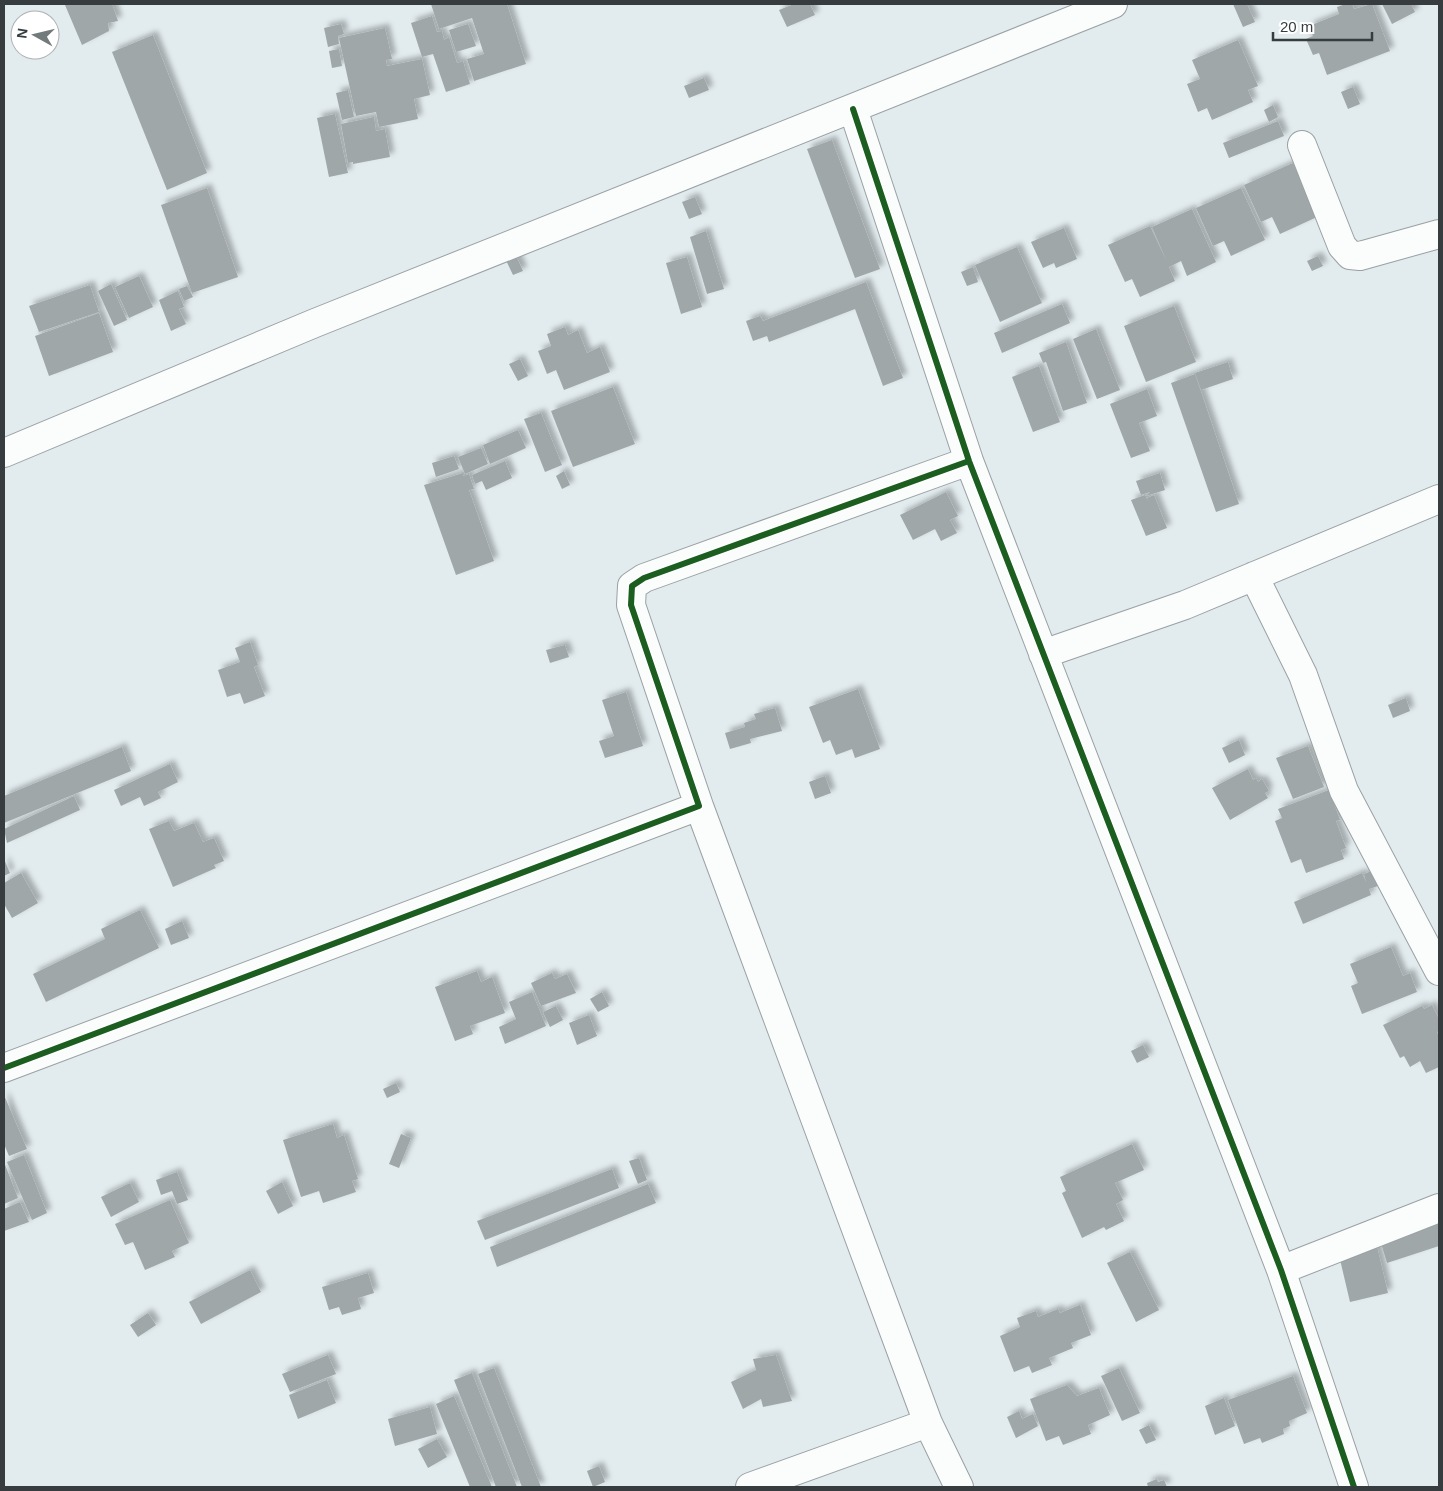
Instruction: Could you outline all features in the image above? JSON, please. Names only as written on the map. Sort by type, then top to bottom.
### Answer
[{"type":"street","points":[[4,453],[324,319],[1113,4]]},
{"type":"street","points":[[853,109],[969,462],[1280,1270],[1354,1487]]},
{"type":"street","points":[[1302,145],[1342,246],[1350,255],[1360,256],[1439,234]]},
{"type":"street","points":[[958,1487],[928,1423],[699,806],[631,605],[632,586],[644,578],[969,462]]},
{"type":"street","points":[[1043,654],[1185,605],[1439,500]]},
{"type":"street","points":[[1254,576],[1303,675],[1344,791],[1439,971]]},
{"type":"street","points":[[4,1068],[699,806]]},
{"type":"street","points":[[1280,1270],[1439,1208]]},
{"type":"street","points":[[750,1487],[928,1423]]},
{"type":"building","points":[[112,4],[118,21],[108,23],[109,31],[82,45],[65,5]]},
{"type":"building","points":[[431,4],[507,4],[526,64],[474,81],[467,59],[484,54],[472,18],[439,29]]},
{"type":"building","points":[[794,4],[810,4],[815,15],[787,27],[779,10]]},
{"type":"building","points":[[1233,4],[1247,4],[1255,22],[1243,27]]},
{"type":"building","points":[[1352,4],[1354,9],[1372,4],[1390,51],[1327,75],[1319,53],[1313,55],[1306,39],[1313,36],[1309,26],[1339,14],[1337,7]]},
{"type":"building","points":[[1382,4],[1411,4],[1415,12],[1392,24]]},
{"type":"building","points":[[432,16],[437,32],[442,31],[444,40],[449,37],[457,63],[463,61],[470,84],[446,92],[433,54],[422,57],[411,23]]},
{"type":"building","points":[[341,24],[344,34],[338,36],[339,44],[328,47],[324,28]]},
{"type":"building","points":[[468,24],[476,46],[456,52],[449,30]]},
{"type":"building","points":[[385,28],[392,59],[386,60],[387,66],[422,59],[430,95],[414,99],[418,119],[379,127],[376,112],[356,116],[339,38]]},
{"type":"building","points":[[153,35],[207,173],[167,190],[112,52]]},
{"type":"building","points":[[1238,40],[1258,86],[1248,90],[1253,102],[1212,120],[1207,108],[1198,112],[1187,84],[1200,79],[1192,60]]},
{"type":"building","points":[[339,49],[342,66],[332,68],[329,51]]},
{"type":"building","points":[[704,78],[709,90],[689,98],[684,86]]},
{"type":"building","points":[[1353,87],[1360,104],[1348,109],[1341,92]]},
{"type":"building","points":[[348,90],[354,117],[342,120],[336,93]]},
{"type":"building","points":[[1273,105],[1278,117],[1269,122],[1264,110]]},
{"type":"building","points":[[335,114],[348,173],[329,177],[317,118]]},
{"type":"building","points":[[374,117],[376,131],[385,129],[390,157],[353,164],[353,162],[348,163],[341,124]]},
{"type":"building","points":[[1278,121],[1284,136],[1229,158],[1223,143]]},
{"type":"building","points":[[832,140],[880,269],[855,278],[807,149]]},
{"type":"building","points":[[1293,163],[1317,217],[1280,234],[1272,217],[1261,222],[1244,185]]},
{"type":"building","points":[[207,188],[238,277],[192,293],[161,205]]},
{"type":"building","points":[[1241,188],[1265,240],[1231,256],[1224,241],[1213,246],[1196,208]]},
{"type":"building","points":[[695,197],[702,214],[689,219],[682,202]]},
{"type":"building","points":[[1192,209],[1216,262],[1187,276],[1181,261],[1169,267],[1175,281],[1140,297],[1132,279],[1125,282],[1108,245],[1150,226],[1167,262],[1152,227]]},
{"type":"building","points":[[1064,228],[1077,259],[1056,268],[1054,263],[1043,268],[1031,242]]},
{"type":"building","points":[[706,231],[724,289],[707,294],[690,237]]},
{"type":"building","points":[[1017,247],[1042,303],[1000,322],[975,265]]},
{"type":"building","points":[[513,249],[523,271],[513,275],[503,254]]},
{"type":"building","points":[[1318,256],[1323,266],[1312,271],[1307,261]]},
{"type":"building","points":[[687,257],[702,307],[681,314],[666,263]]},
{"type":"building","points":[[973,267],[978,282],[967,286],[961,272]]},
{"type":"building","points":[[139,276],[153,307],[129,318],[115,287]]},
{"type":"building","points":[[866,282],[903,378],[883,386],[855,309],[769,342],[767,336],[753,341],[746,321],[760,316],[763,321]]},
{"type":"building","points":[[111,284],[127,320],[114,326],[98,291]]},
{"type":"building","points":[[90,285],[99,312],[39,332],[29,306]]},
{"type":"building","points":[[187,286],[193,297],[184,301],[179,289]]},
{"type":"building","points":[[178,291],[184,307],[179,309],[186,324],[171,331],[159,300]]},
{"type":"building","points":[[1062,304],[1070,323],[1002,353],[994,333]]},
{"type":"building","points":[[1174,306],[1196,362],[1146,382],[1124,326]]},
{"type":"building","points":[[99,313],[113,352],[49,376],[35,336]]},
{"type":"building","points":[[565,327],[568,335],[578,330],[587,353],[600,347],[610,372],[564,390],[556,370],[547,374],[538,351],[551,346],[547,334]]},
{"type":"building","points":[[1096,329],[1120,390],[1097,399],[1073,339]]},
{"type":"building","points":[[1066,342],[1087,403],[1063,411],[1046,362],[1043,363],[1039,353]]},
{"type":"building","points":[[520,359],[528,376],[518,381],[509,364]]},
{"type":"building","points":[[1228,362],[1233,379],[1201,390],[1195,373]]},
{"type":"building","points":[[1039,366],[1060,422],[1033,432],[1012,377]]},
{"type":"building","points":[[1195,374],[1239,504],[1216,512],[1171,383]]},
{"type":"building","points":[[613,387],[635,444],[573,467],[551,411]]},
{"type":"building","points":[[1147,389],[1157,416],[1139,423],[1150,451],[1131,458],[1110,404]]},
{"type":"building","points":[[541,413],[562,465],[545,472],[524,419]]},
{"type":"building","points":[[518,430],[526,448],[490,464],[483,445]]},
{"type":"building","points":[[481,448],[488,464],[465,474],[458,457]]},
{"type":"building","points":[[454,456],[459,469],[436,477],[432,463]]},
{"type":"building","points":[[505,461],[512,478],[486,490],[482,481],[475,484],[472,475]]},
{"type":"building","points":[[564,471],[570,485],[562,489],[556,476]]},
{"type":"building","points":[[463,473],[463,476],[469,474],[474,489],[469,490],[494,561],[456,575],[424,485]]},
{"type":"building","points":[[1160,473],[1165,490],[1146,496],[1150,492],[1141,495],[1136,481]]},
{"type":"building","points":[[946,492],[958,516],[950,520],[957,533],[941,541],[935,529],[913,540],[900,515]]},
{"type":"building","points":[[1145,495],[1148,501],[1147,498],[1154,495],[1167,528],[1146,536],[1131,500]]},
{"type":"building","points":[[250,642],[258,665],[254,667],[265,696],[244,704],[240,693],[227,697],[218,670],[240,662],[235,648]]},
{"type":"building","points":[[565,645],[569,657],[550,663],[546,650]]},
{"type":"building","points":[[858,689],[880,749],[855,758],[852,749],[836,755],[830,740],[823,743],[809,707]]},
{"type":"building","points":[[626,692],[643,746],[605,758],[599,741],[614,736],[602,700]]},
{"type":"building","points":[[1406,698],[1410,711],[1393,718],[1388,705]]},
{"type":"building","points":[[775,708],[782,731],[750,739],[751,743],[730,749],[725,733],[745,727],[744,723],[756,719],[754,714]]},
{"type":"building","points":[[1239,740],[1245,755],[1229,763],[1222,748]]},
{"type":"building","points":[[1308,746],[1324,787],[1293,799],[1276,758]]},
{"type":"building","points":[[122,747],[131,771],[4,823],[4,796]]},
{"type":"building","points":[[170,764],[178,782],[158,792],[161,798],[144,806],[140,797],[121,806],[114,790]]},
{"type":"building","points":[[1248,769],[1253,780],[1256,778],[1258,782],[1262,779],[1269,791],[1265,793],[1268,798],[1230,820],[1212,788]]},
{"type":"building","points":[[825,776],[831,793],[815,799],[809,782]]},
{"type":"building","points":[[1329,790],[1340,820],[1336,821],[1346,848],[1341,850],[1344,859],[1306,873],[1301,859],[1291,863],[1275,821],[1282,818],[1278,809]]},
{"type":"building","points":[[74,796],[80,810],[7,843],[4,829]]},
{"type":"building","points":[[169,821],[174,831],[194,823],[203,842],[214,838],[224,861],[214,865],[216,868],[173,887],[149,829]]},
{"type":"building","points":[[4,859],[10,873],[4,876]]},
{"type":"building","points":[[1379,868],[1384,884],[1369,889],[1371,895],[1303,924],[1294,902],[1362,873],[1366,882],[1364,874]]},
{"type":"building","points":[[21,873],[38,903],[12,918],[4,904],[4,883]]},
{"type":"building","points":[[140,910],[159,948],[46,1002],[33,974],[105,939],[101,929]]},
{"type":"building","points":[[182,921],[189,938],[171,945],[165,929]]},
{"type":"building","points":[[1391,947],[1403,976],[1410,973],[1417,992],[1362,1014],[1351,986],[1358,983],[1350,964]]},
{"type":"building","points":[[477,971],[481,982],[492,977],[505,1013],[470,1026],[473,1034],[455,1041],[435,987]]},
{"type":"building","points":[[552,973],[555,979],[567,974],[576,993],[541,1006],[531,983]]},
{"type":"building","points":[[532,992],[546,1026],[505,1044],[499,1027],[516,1019],[509,1002]]},
{"type":"building","points":[[602,992],[609,1006],[598,1012],[590,999]]},
{"type":"building","points":[[1432,1005],[1439,1019],[1439,1031],[1437,1032],[1439,1037],[1439,1067],[1426,1073],[1420,1061],[1410,1067],[1404,1056],[1400,1058],[1383,1025],[1422,1006],[1424,1009]]},
{"type":"building","points":[[556,1006],[563,1020],[550,1027],[543,1012]]},
{"type":"building","points":[[589,1015],[597,1036],[577,1045],[569,1023]]},
{"type":"building","points":[[1143,1045],[1149,1057],[1137,1063],[1131,1051]]},
{"type":"building","points":[[396,1083],[400,1092],[387,1098],[383,1089]]},
{"type":"building","points":[[4,1095],[27,1149],[9,1156],[4,1144]]},
{"type":"building","points":[[333,1124],[337,1138],[344,1135],[358,1179],[352,1181],[356,1192],[323,1203],[319,1191],[301,1197],[283,1140]]},
{"type":"building","points":[[401,1134],[411,1138],[399,1168],[389,1164]]},
{"type":"building","points":[[1132,1144],[1144,1170],[1115,1183],[1123,1200],[1116,1204],[1124,1221],[1106,1230],[1104,1227],[1082,1238],[1062,1193],[1066,1191],[1060,1177]]},
{"type":"building","points":[[24,1155],[47,1213],[32,1220],[7,1162]]},
{"type":"building","points":[[639,1158],[647,1180],[638,1184],[629,1161]]},
{"type":"building","points":[[4,1162],[18,1198],[4,1204]]},
{"type":"building","points":[[612,1169],[619,1188],[485,1240],[477,1221]]},
{"type":"building","points":[[177,1172],[188,1200],[177,1204],[172,1191],[161,1195],[156,1180]]},
{"type":"building","points":[[282,1182],[293,1206],[278,1214],[266,1191]]},
{"type":"building","points":[[130,1183],[139,1202],[111,1217],[101,1197]]},
{"type":"building","points":[[648,1184],[656,1203],[497,1267],[490,1247]]},
{"type":"building","points":[[170,1200],[189,1243],[172,1251],[175,1257],[145,1270],[133,1242],[125,1245],[115,1224]]},
{"type":"building","points":[[20,1202],[29,1222],[4,1231],[4,1209]]},
{"type":"building","points":[[1439,1221],[1439,1246],[1387,1263],[1380,1240]]},
{"type":"building","points":[[1376,1242],[1388,1293],[1350,1302],[1338,1251]]},
{"type":"building","points":[[1130,1252],[1159,1310],[1136,1322],[1107,1263]]},
{"type":"building","points":[[250,1270],[261,1292],[201,1324],[189,1302]]},
{"type":"building","points":[[368,1273],[374,1293],[358,1298],[361,1309],[342,1315],[339,1307],[329,1310],[322,1287]]},
{"type":"building","points":[[1080,1305],[1091,1335],[1071,1343],[1073,1348],[1049,1358],[1052,1365],[1032,1373],[1029,1366],[1014,1372],[1000,1336],[1020,1327],[1017,1318],[1036,1311],[1038,1317],[1058,1309],[1060,1313]]},
{"type":"building","points":[[148,1313],[156,1325],[138,1337],[130,1325]]},
{"type":"building","points":[[328,1355],[336,1374],[290,1392],[282,1374]]},
{"type":"building","points":[[776,1355],[792,1401],[763,1407],[761,1399],[743,1409],[731,1382],[756,1370],[753,1359]]},
{"type":"building","points":[[494,1368],[541,1487],[522,1487],[478,1374]]},
{"type":"building","points":[[1119,1368],[1140,1413],[1122,1421],[1101,1376]]},
{"type":"building","points":[[472,1373],[517,1487],[496,1487],[454,1380]]},
{"type":"building","points":[[1293,1376],[1307,1413],[1289,1421],[1290,1426],[1283,1429],[1284,1434],[1262,1443],[1260,1438],[1244,1444],[1228,1400]]},
{"type":"building","points":[[327,1380],[336,1403],[298,1419],[289,1395]]},
{"type":"building","points":[[1067,1385],[1077,1396],[1099,1388],[1110,1415],[1088,1425],[1091,1434],[1063,1445],[1059,1436],[1046,1441],[1030,1399]]},
{"type":"building","points":[[454,1396],[492,1487],[470,1487],[436,1404]]},
{"type":"building","points":[[1224,1398],[1235,1426],[1215,1435],[1205,1406]]},
{"type":"building","points":[[430,1407],[437,1434],[395,1446],[388,1419]]},
{"type":"building","points":[[1019,1411],[1022,1419],[1033,1414],[1038,1426],[1016,1438],[1007,1417]]},
{"type":"building","points":[[1149,1425],[1156,1440],[1146,1444],[1139,1430]]},
{"type":"building","points":[[437,1439],[447,1457],[428,1468],[418,1449]]},
{"type":"building","points":[[599,1466],[605,1482],[593,1487],[587,1471]]},
{"type":"building","points":[[1157,1479],[1158,1482],[1164,1480],[1167,1487],[1148,1487],[1147,1483]]},
{"type":"cycle path","points":[[853,109],[969,461],[1281,1270],[1354,1487]]},
{"type":"cycle path","points":[[4,1068],[699,806],[631,605],[632,586],[644,578],[969,461]]}]
